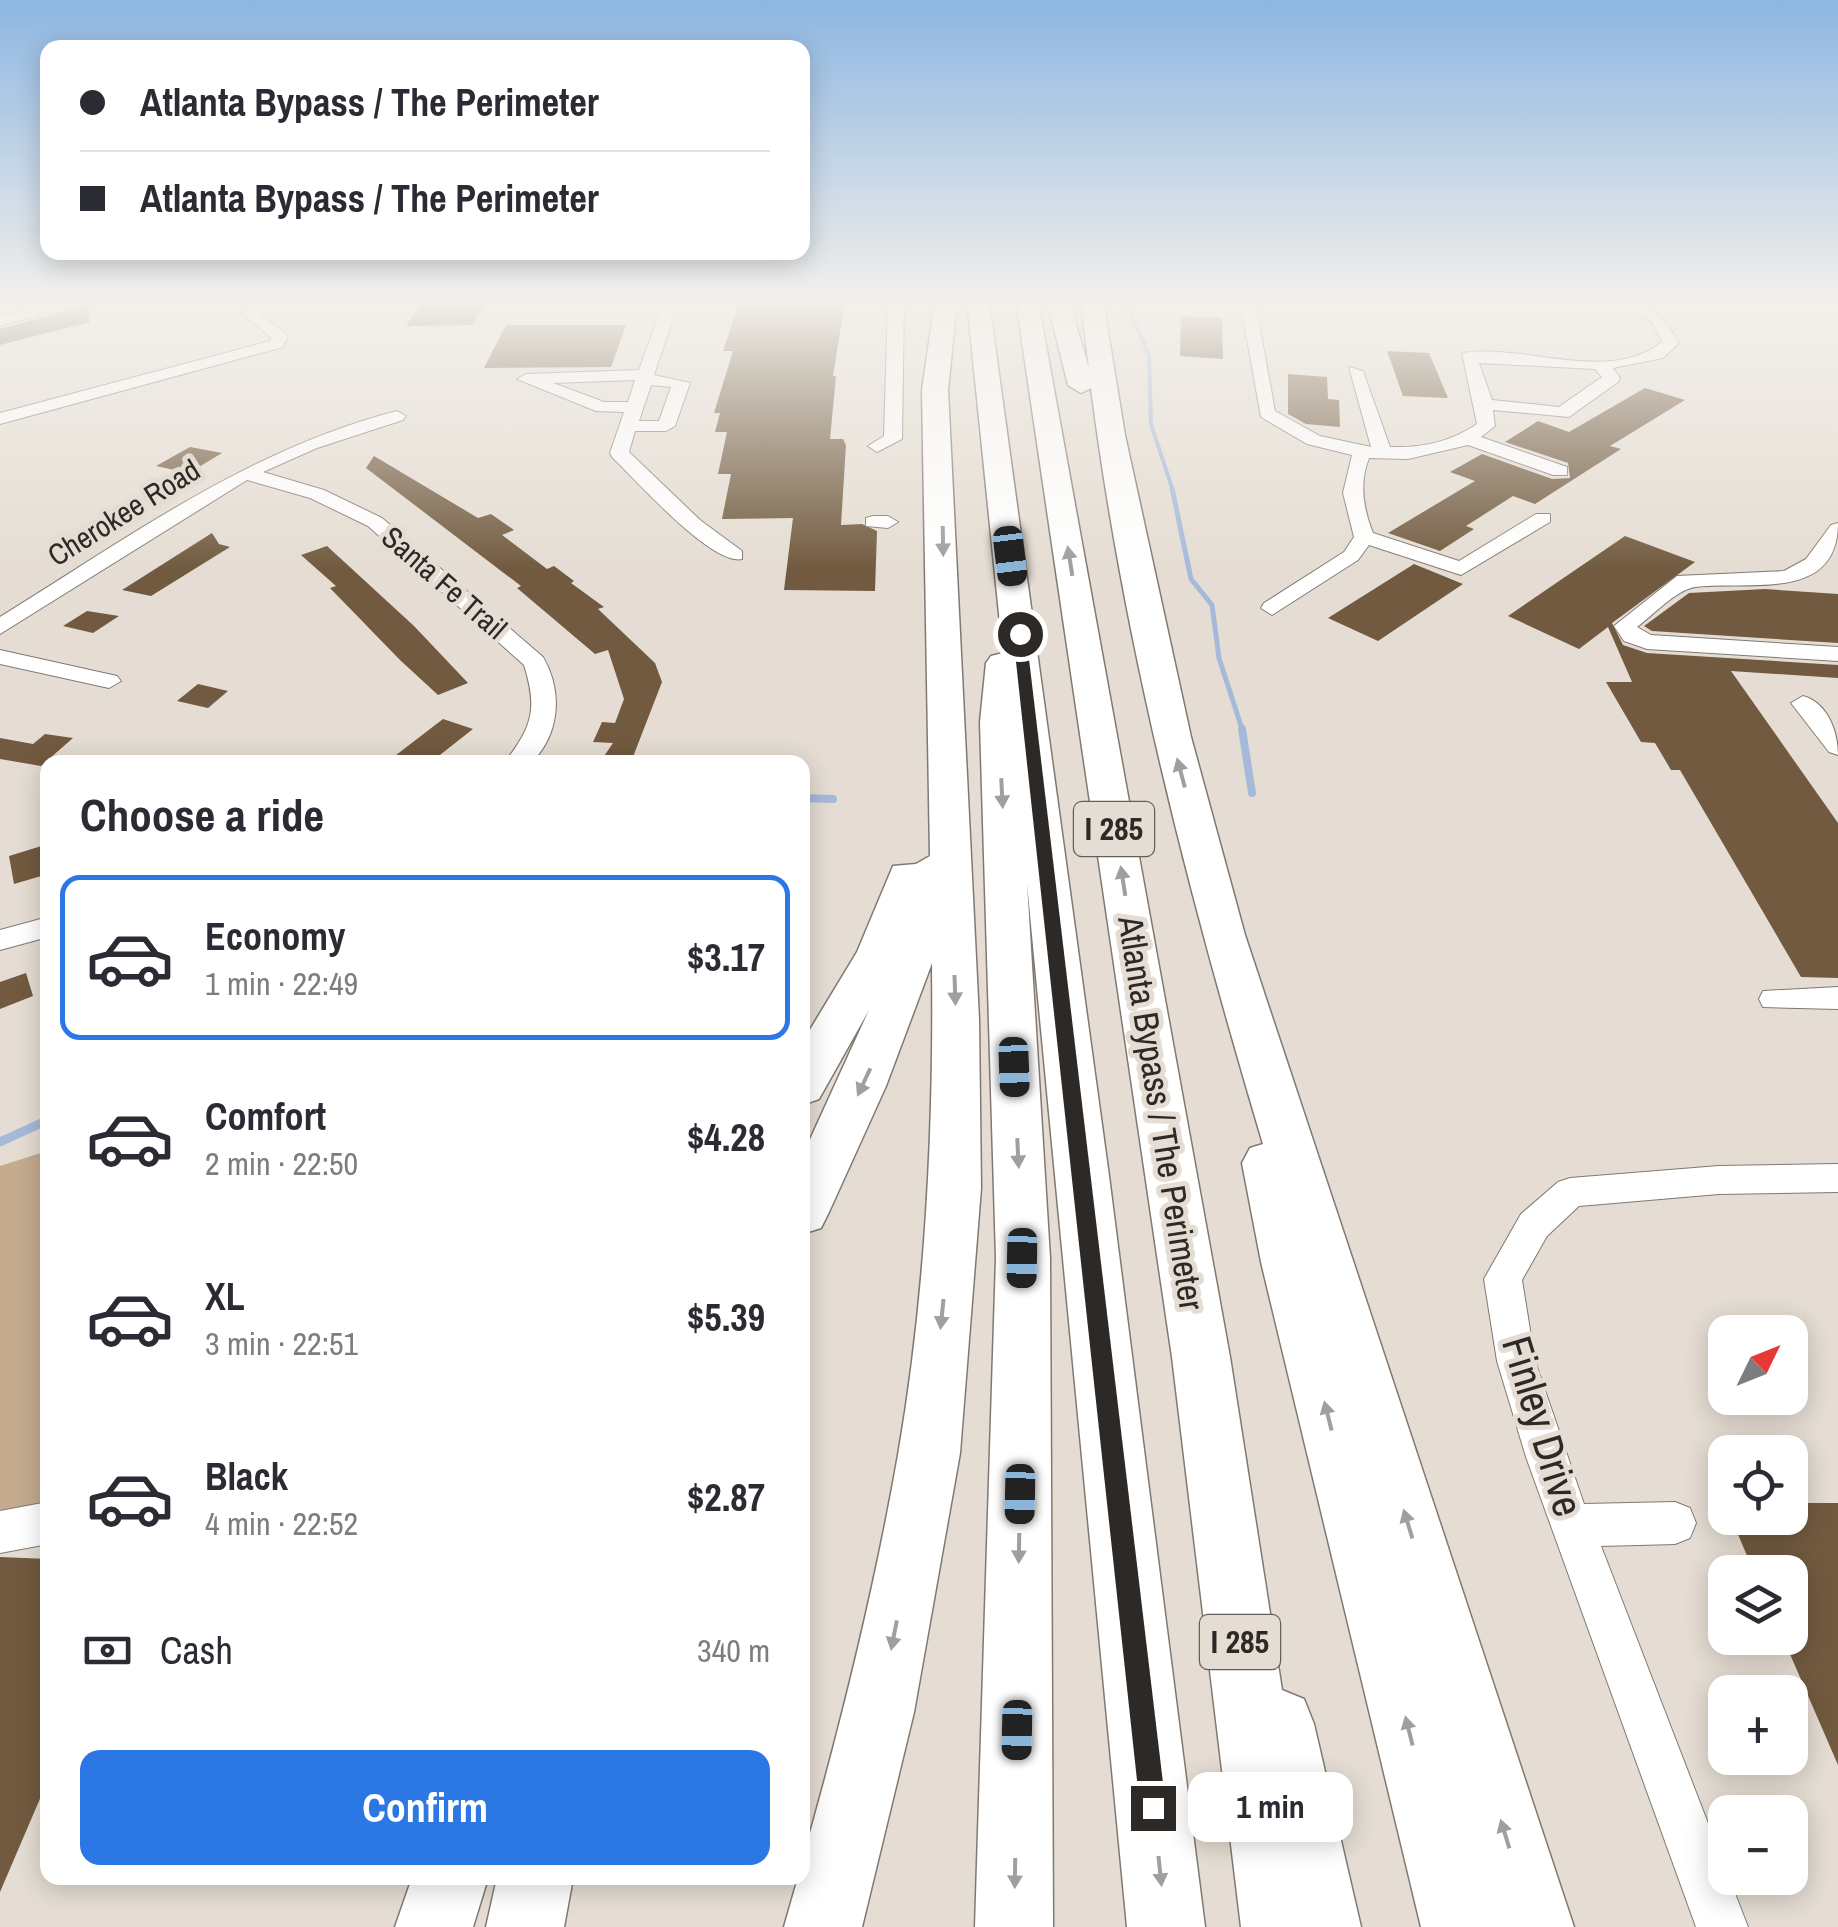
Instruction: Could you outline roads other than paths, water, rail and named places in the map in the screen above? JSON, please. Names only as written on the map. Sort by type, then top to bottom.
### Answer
[{"type":"highway","points":[[919,391],[940,443]]},
{"type":"highway","points":[[823,1927],[879,1712],[929,1453],[954,1188],[950,788],[936,391]]},
{"type":"highway","name":"I 285","points":[[989,391],[1166,1927]]},
{"type":"highway","name":"Atlanta Bypass / The Perimeter","points":[[1042,391],[1200,1358],[1280,1927]]},
{"type":"highway","points":[[1082,391],[1110,494],[1143,593]]},
{"type":"highway","points":[[1104,391],[1172,737],[1223,935],[1535,1927]]},
{"type":"highway","points":[[1010,556],[998,722],[1022,1258],[1014,1927]]},
{"type":"highway","points":[[810,1073],[845,1016],[894,916],[928,812],[947,714]]},
{"type":"highway","points":[[810,1195],[881,1046],[907,978],[927,908],[950,788]]},
{"type":"highway","points":[[1223,935],[1288,1262],[1460,1927]]},
{"type":"highway","points":[[1200,1358],[1322,1927]]},
{"type":"highway","points":[[434,1927],[448,1885]]},
{"type":"highway","points":[[524,1927],[534,1885]]},
{"type":"street","points":[[0,419],[104,391]]},
{"type":"street","points":[[560,391],[602,406],[674,402]]},
{"type":"street","points":[[640,391],[620,453],[693,524],[735,554]]},
{"type":"street","points":[[628,426],[666,426],[678,391]]},
{"type":"street","points":[[885,442],[892,391]]},
{"type":"street","points":[[1263,391],[1267,414],[1317,442],[1373,450],[1438,452],[1471,440],[1486,426],[1479,391]]},
{"type":"street","points":[[1360,391],[1373,450]]},
{"type":"street","points":[[1483,404],[1563,413],[1594,391]]},
{"type":"street","name":"Cherokee Road","points":[[0,627],[244,473],[310,444],[396,416]]},
{"type":"street","points":[[1471,440],[1560,471]]},
{"type":"street","points":[[1373,450],[1356,463],[1352,513],[1364,537],[1461,569],[1543,518]]},
{"type":"street","name":"Santa Fe Trail","points":[[244,473],[318,494],[375,522],[535,662],[545,691],[543,723],[533,750],[527,755]]},
{"type":"street","points":[[1836,534],[1813,562],[1790,576],[1764,581],[1686,581],[1625,626],[1632,636],[1647,642],[1838,654]]},
{"type":"street","points":[[1272,608],[1351,556],[1364,537]]},
{"type":"street","points":[[1813,562],[1838,574]]},
{"type":"street","points":[[0,657],[110,681]]},
{"type":"street","points":[[1803,704],[1838,747]]},
{"type":"street","points":[[0,940],[40,929]]},
{"type":"street","points":[[1774,999],[1838,998]]},
{"type":"street","name":"Finley Drive","points":[[1722,1927],[1546,1457],[1516,1361],[1503,1279],[1534,1225],[1570,1192],[1596,1187],[1838,1178]]},
{"type":"street","points":[[1574,1525],[1674,1523]]},
{"type":"street","points":[[0,1532],[40,1525]]},
{"type":"waterway","points":[[1150,391],[1151,424],[1173,491]]},
{"type":"waterway","points":[[1172,488],[1191,579],[1212,605],[1219,658],[1243,732]]},
{"type":"waterway","points":[[1242,729],[1252,793]]},
{"type":"waterway","points":[[810,798],[833,799]]},
{"type":"waterway","points":[[0,1142],[40,1124]]}]
